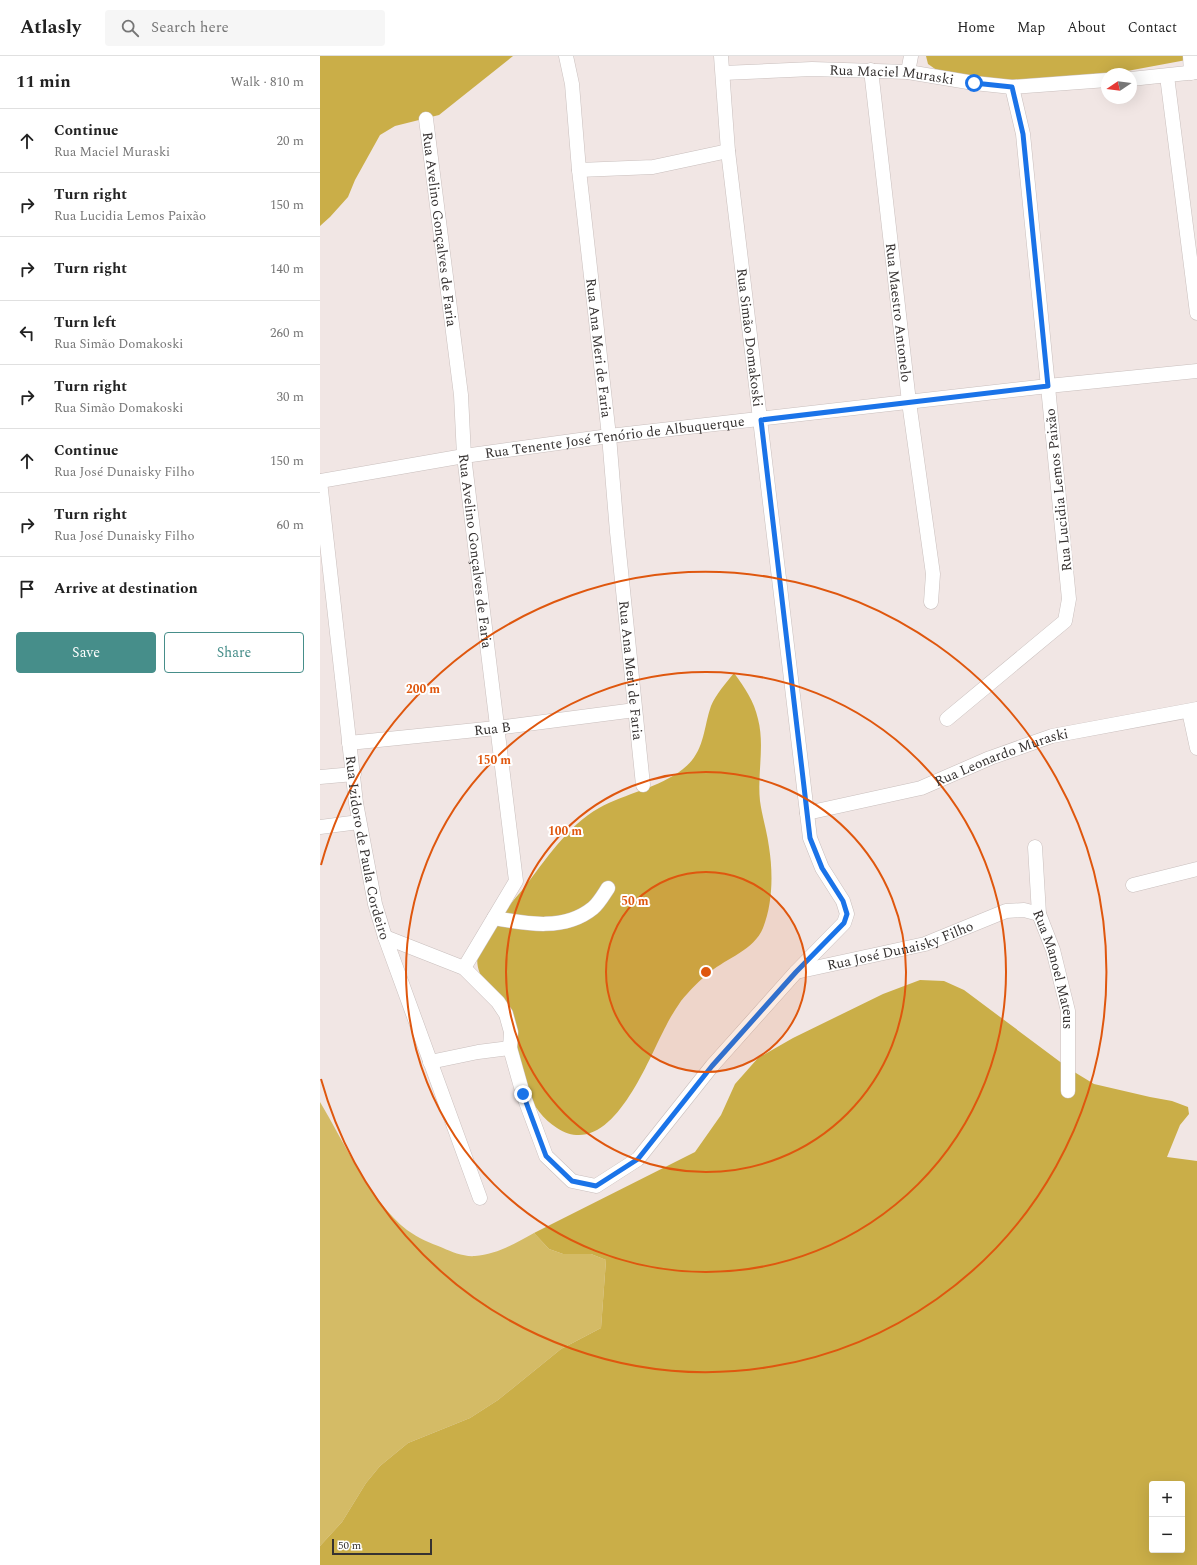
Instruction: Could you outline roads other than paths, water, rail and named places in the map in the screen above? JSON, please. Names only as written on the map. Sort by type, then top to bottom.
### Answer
[{"type":"street","name":"Rua Ana Meri de Faria","points":[[566,56],[572,84],[579,170],[610,436],[643,785]]},
{"type":"street","name":"Rua Simão Domakoski","points":[[722,56],[728,151],[810,838],[822,868],[843,901],[847,914],[844,923],[796,972]]},
{"type":"street","points":[[908,72],[911,56]]},
{"type":"street","points":[[1137,78],[1167,76],[1194,72],[1190,56]]},
{"type":"street","name":"Rua Maciel Muraski","points":[[723,73],[812,69],[871,70],[908,72],[974,83],[1012,87],[1101,80]]},
{"type":"street","name":"Rua Maestro Antonelo","points":[[871,70],[909,402],[933,574],[931,602]]},
{"type":"street","points":[[1167,76],[1197,313]]},
{"type":"street","name":"Rua Lucidia Lemos Paixão","points":[[946,720],[1065,621],[1069,599],[1023,134],[1012,87]]},
{"type":"street","name":"Rua Avelino Gonçalves de Faria","points":[[426,119],[461,395],[464,456],[496,728],[516,880],[464,968]]},
{"type":"street","points":[[579,170],[653,167],[728,151]]},
{"type":"street","name":"Rua Tenente José Tenório de Albuquerque","points":[[320,481],[464,456],[610,436],[761,420],[1048,386],[1197,371]]},
{"type":"street","name":"Rua Izidoro de Paula Cordeiro","points":[[320,481],[359,822],[375,904],[385,937],[480,1198]]},
{"type":"street","name":"Rua B","points":[[349,743],[496,728],[635,710]]},
{"type":"street","points":[[1193,710],[1197,748]]},
{"type":"street","name":"Rua Leonardo Muraski","points":[[807,813],[921,788],[990,758],[1052,736],[1193,710]]},
{"type":"street","points":[[320,777],[354,774]]},
{"type":"street","points":[[320,827],[359,822]]},
{"type":"street","name":"Rua Manoel Mateus","points":[[1035,847],[1039,914],[1053,950],[1068,1010],[1068,1091]]},
{"type":"street","points":[[1133,885],[1197,869]]},
{"type":"street","points":[[494,918],[529,924],[556,923],[578,917],[594,907],[608,888]]},
{"type":"street","name":"Rua José Dunaisky Filho","points":[[796,972],[925,944],[1006,911],[1024,910],[1039,914]]},
{"type":"street","points":[[385,937],[464,968],[498,1002],[506,1014],[511,1032],[510,1048],[523,1094],[546,1156],[572,1181],[596,1186],[638,1159],[712,1066],[796,972]]},
{"type":"street","points":[[430,1062],[478,1052],[510,1048]]}]
